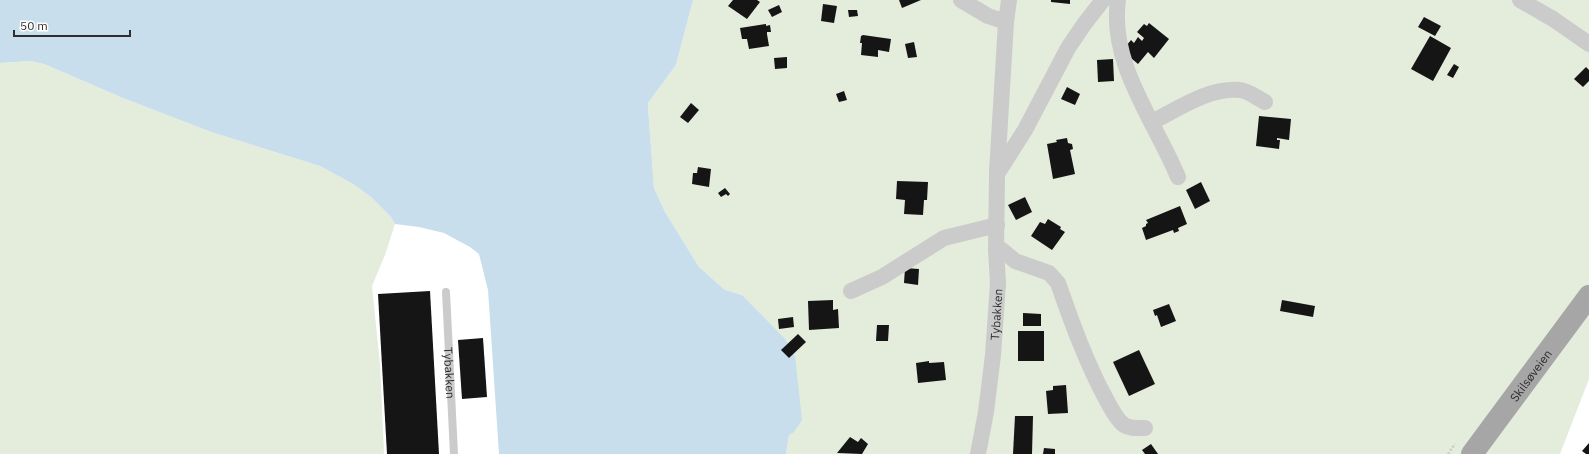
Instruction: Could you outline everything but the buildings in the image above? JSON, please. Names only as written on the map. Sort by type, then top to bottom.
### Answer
[{"type":"main road","name":"Skilsøveien","points":[[1472,454],[1589,296]]},
{"type":"street","points":[[961,0],[988,16],[1006,22]]},
{"type":"street","name":"Tybakken","points":[[978,454],[986,412],[993,355],[998,283],[996,249],[997,174],[1006,22],[1009,0]]},
{"type":"street","points":[[997,174],[1026,130],[1068,48],[1103,0]]},
{"type":"street","points":[[1118,0],[1116,14],[1119,42],[1137,95],[1168,153],[1178,177]]},
{"type":"street","points":[[1520,0],[1553,19],[1589,44]]},
{"type":"street","points":[[1152,122],[1196,99],[1223,91],[1240,90],[1248,92],[1265,102]]},
{"type":"street","points":[[851,291],[882,277],[944,238],[997,225]]},
{"type":"street","points":[[996,249],[1002,250],[1016,261],[1049,273],[1058,283],[1085,356],[1113,412],[1123,424],[1131,428],[1145,428]]},
{"type":"lane","name":"Tybakken","points":[[446,292],[454,454]]},
{"type":"green space","points":[[693,0],[1589,0],[1589,379],[1560,454],[786,454],[789,435],[742,295],[725,290],[699,267],[665,212],[654,188],[648,103],[676,65]]},
{"type":"green space","points":[[30,61],[44,64],[123,98],[211,132],[320,166],[353,184],[371,197],[391,217],[395,224],[385,255],[372,286],[380,365],[384,454],[0,454],[0,63]]},
{"type":"water","points":[[0,0],[693,0],[676,65],[648,103],[654,188],[665,212],[699,267],[725,290],[742,295],[785,339],[795,356],[802,420],[794,432],[789,435],[786,454],[499,454],[488,290],[479,254],[470,247],[444,233],[419,227],[395,224],[391,217],[371,197],[353,184],[320,166],[211,132],[123,98],[44,64],[30,61],[0,63]]}]
